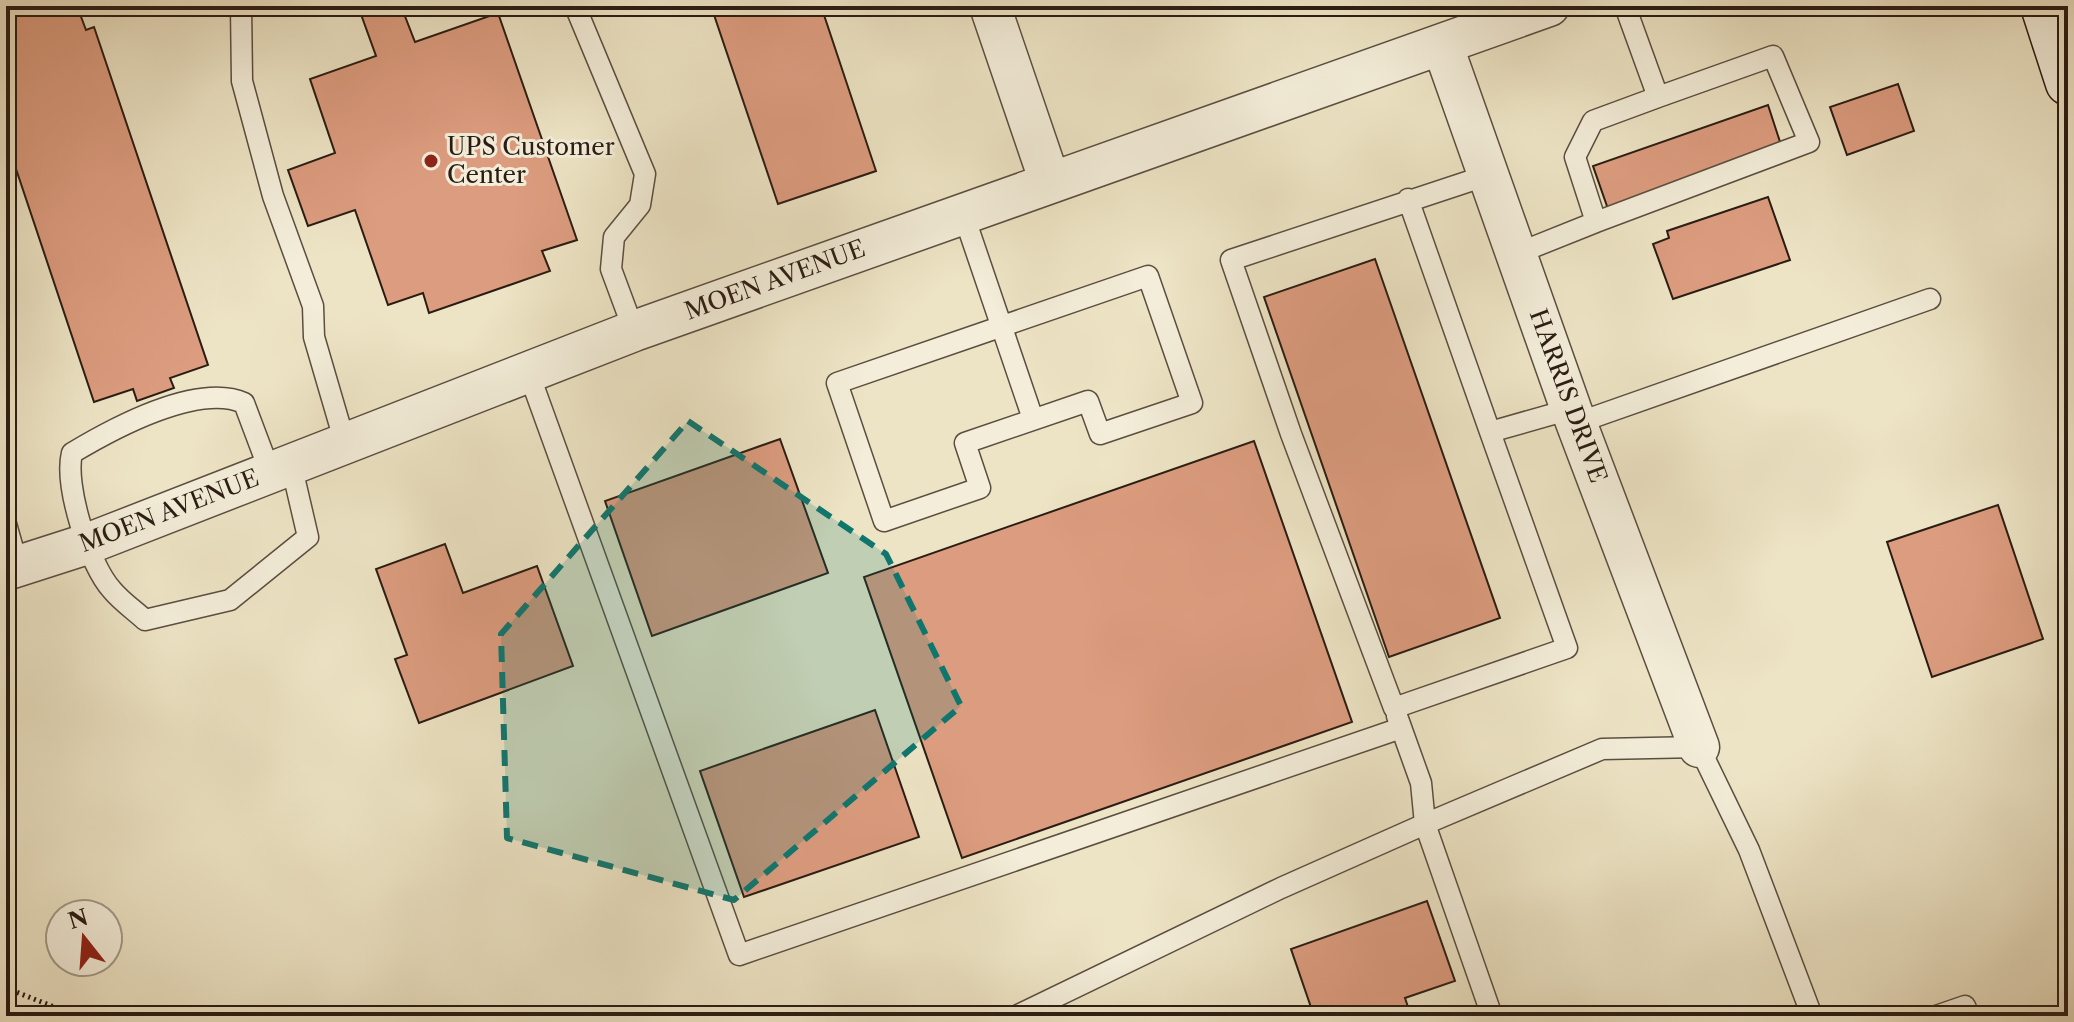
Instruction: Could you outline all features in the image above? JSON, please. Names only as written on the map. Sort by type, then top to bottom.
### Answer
[{"type":"main road","points":[[2043,6],[2068,83]]},
{"type":"street","points":[[990,6],[1050,182]]},
{"type":"street","name":"MOEN AVENUE","points":[[12,568],[87,544],[634,331],[1549,6]]},
{"type":"street","name":"HARRIS DRIVE","points":[[1442,44],[1574,416],[1699,747]]},
{"type":"lane","points":[[241,6],[242,81],[273,196],[313,306],[314,337],[345,443]]},
{"type":"lane","points":[[575,6],[645,174],[640,205],[614,237],[611,269],[634,331]]},
{"type":"lane","points":[[1625,6],[1658,97]]},
{"type":"lane","points":[[1516,254],[1809,142],[1773,56],[1593,121],[1575,157],[1596,222]]},
{"type":"lane","points":[[1488,175],[1231,260],[1291,434],[1421,783],[1425,824],[1492,1016]]},
{"type":"lane","points":[[1394,708],[1567,648],[1408,199]]},
{"type":"lane","points":[[963,213],[1033,419]]},
{"type":"lane","points":[[1148,276],[1192,403],[1100,434],[1088,401],[965,443],[980,488],[884,521],[837,383],[1003,326],[1148,276]]},
{"type":"lane","points":[[1490,432],[1574,416],[1930,299]]},
{"type":"lane","points":[[528,371],[739,955],[1401,728]]},
{"type":"lane","points":[[233,398],[244,403],[280,468],[308,537],[230,600],[145,620],[110,589],[87,544],[68,468],[72,453],[107,432],[194,399],[233,398]]},
{"type":"lane","points":[[6,524],[12,568]]},
{"type":"lane","points":[[1016,1016],[1281,888],[1602,749],[1699,747],[1749,850],[1812,1016]]},
{"type":"lane","points":[[1936,1016],[1965,1006],[1969,1016]]},
{"type":"path","points":[[6,988],[77,1016]]},
{"type":"highlighted area","points":[[688,421],[886,554],[961,706],[734,900],[507,838],[501,634]]},
{"type":"building","points":[[6,6],[77,6],[86,30],[94,27],[208,365],[170,378],[174,388],[137,401],[133,389],[94,402],[6,139]]},
{"type":"building","name":"UPS Customer Center","points":[[358,6],[401,6],[415,42],[498,13],[577,240],[542,251],[550,271],[429,313],[423,293],[388,305],[355,210],[308,226],[288,170],[335,153],[310,79],[376,56]]},
{"type":"building","points":[[711,6],[821,6],[876,171],[778,204]]},
{"type":"building","points":[[1898,84],[1914,131],[1847,155],[1830,107]]},
{"type":"building","points":[[1768,105],[1782,148],[1608,209],[1593,166]]},
{"type":"building","points":[[1768,197],[1790,260],[1673,299],[1653,244],[1669,238],[1667,231]]},
{"type":"building","points":[[1375,259],[1500,618],[1389,657],[1264,297]]},
{"type":"building","points":[[780,439],[828,573],[652,636],[605,501]]},
{"type":"building","points":[[1254,441],[1352,722],[962,858],[864,577]]},
{"type":"building","points":[[1998,505],[2043,639],[1932,677],[1887,542]]},
{"type":"building","points":[[445,544],[463,593],[537,566],[573,666],[419,723],[395,659],[407,655],[376,569]]},
{"type":"building","points":[[875,710],[919,837],[744,897],[700,771]]},
{"type":"building","points":[[1427,901],[1455,981],[1405,998],[1411,1016],[1314,1016],[1291,949]]},
{"type":"place","name":"UPS Customer Center","points":[[431,161]]}]
